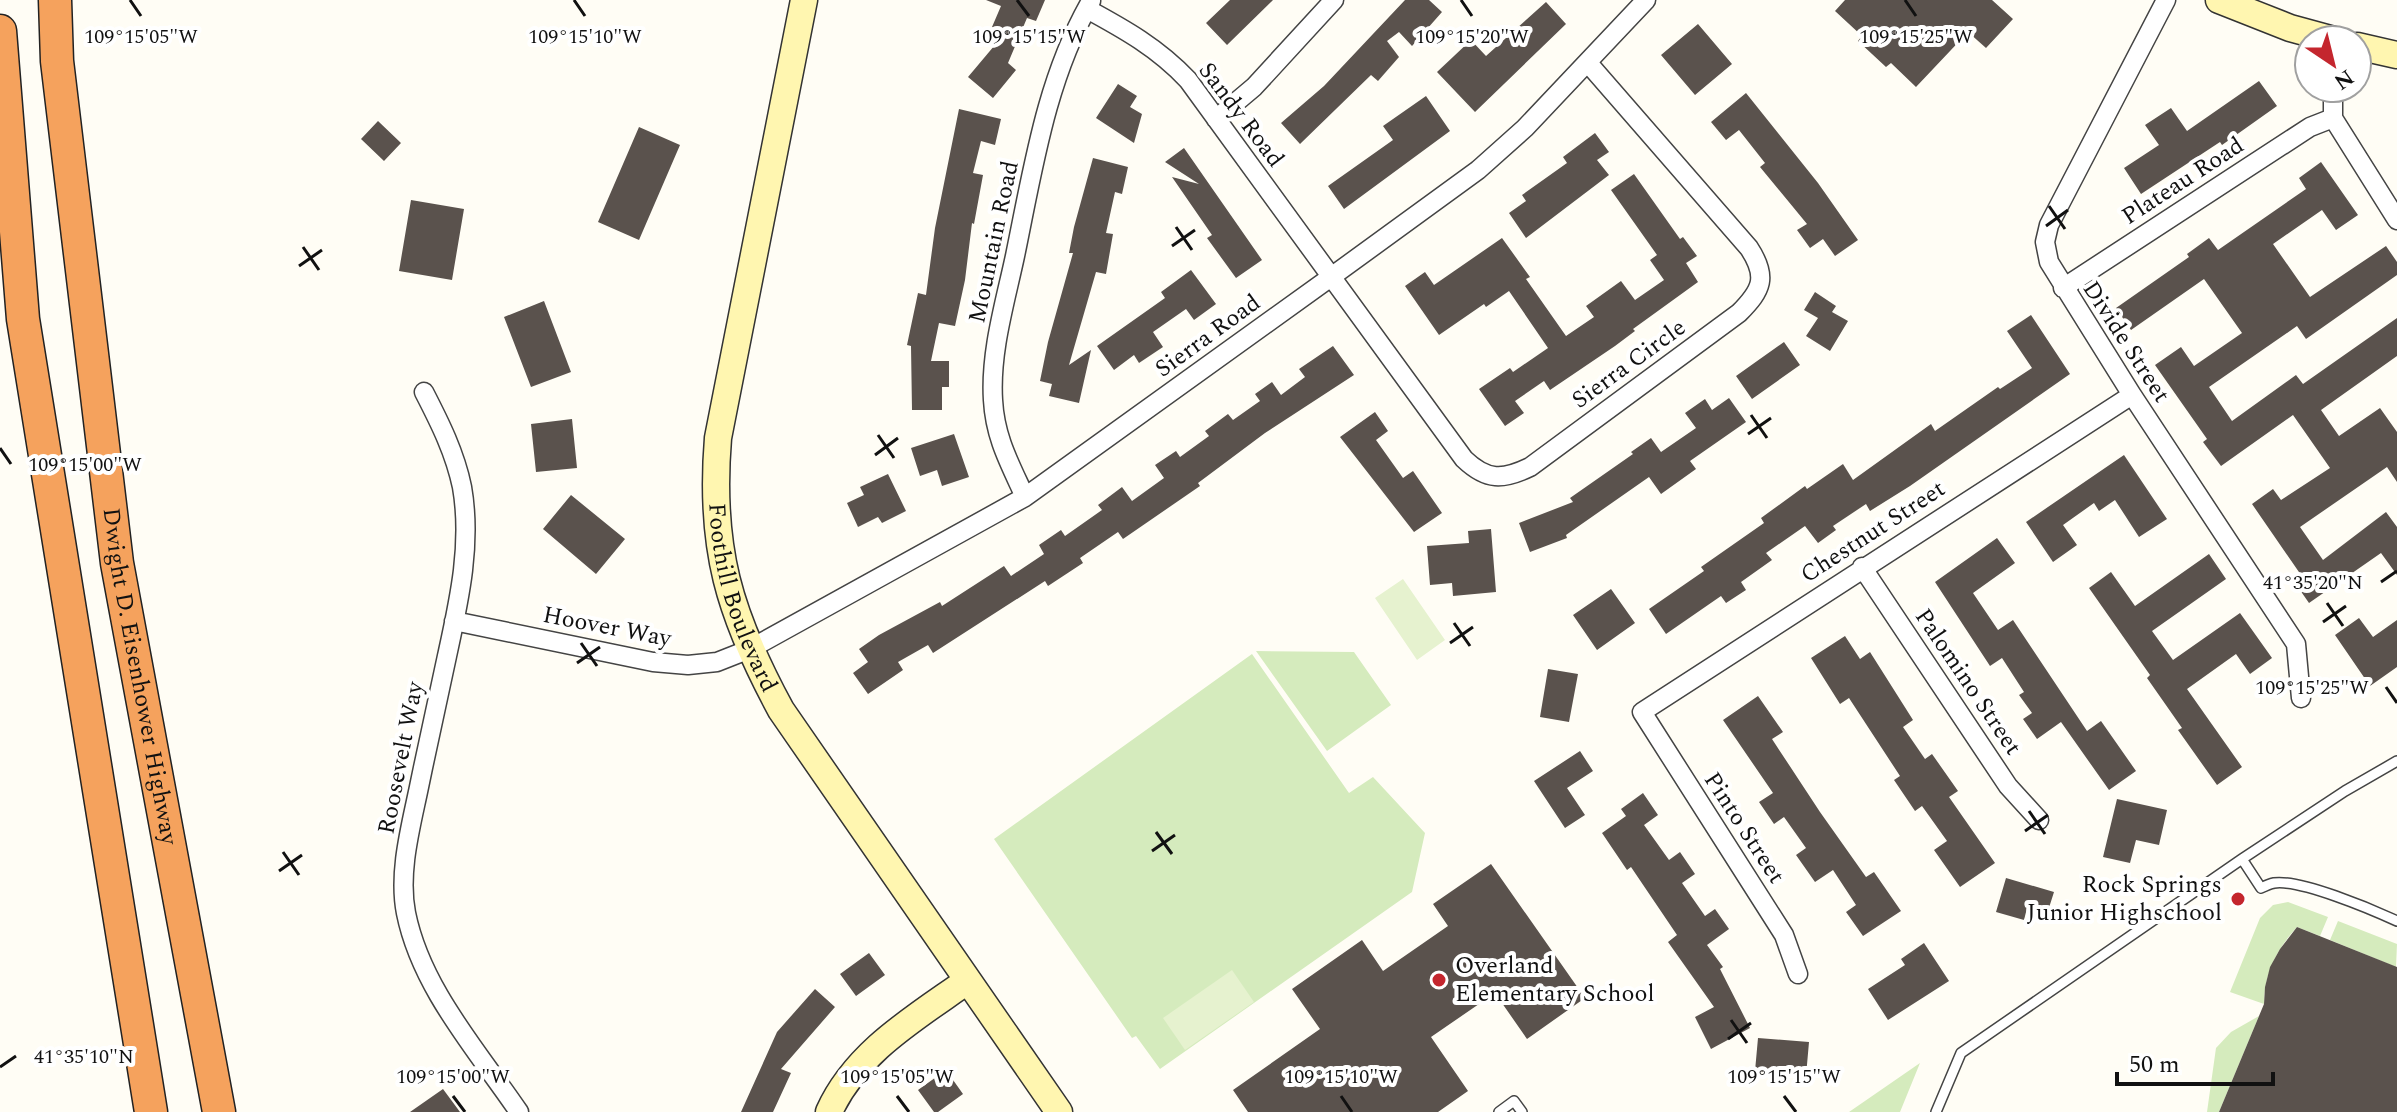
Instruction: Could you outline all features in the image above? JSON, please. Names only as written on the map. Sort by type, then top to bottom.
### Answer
[{"type":"highway","name":"Dwight D. Eisenhower Highway","points":[[55,0],[57,61],[117,563],[219,1112]]},
{"type":"highway","points":[[0,31],[23,319],[151,1112]]},
{"type":"main road","name":"Foothill Boulevard","points":[[804,0],[718,438],[716,520],[722,564],[750,649],[781,710],[1059,1112]]},
{"type":"main road","points":[[2219,0],[2293,29]]},
{"type":"main road","points":[[2373,50],[2397,55]]},
{"type":"main road","points":[[829,1112],[836,1096],[859,1064],[967,981]]},
{"type":"street","points":[[1216,119],[1254,87],[1334,0]]},
{"type":"street","name":"Sierra Road","points":[[750,649],[1025,497],[1331,277],[1478,170],[1525,128],[1646,0]]},
{"type":"street","name":"Divide Street","points":[[2166,0],[2049,225],[2045,242],[2049,262],[2063,288],[2296,644],[2301,698]]},
{"type":"street","name":"Sandy Road","points":[[1089,4],[1166,57],[1188,80],[1331,277]]},
{"type":"street","name":"Mountain Road","points":[[1025,497],[998,440],[993,399],[995,350],[1046,111],[1064,58],[1089,4]]},
{"type":"street","name":"Sierra Circle","points":[[1331,277],[1464,459],[1476,471],[1493,477],[1511,476],[1530,467],[1739,313],[1753,299],[1761,282],[1759,263],[1588,63]]},
{"type":"street","points":[[2333,104],[2333,118],[2397,220]]},
{"type":"street","name":"Plateau Road","points":[[2063,288],[2310,127],[2333,118]]},
{"type":"street","name":"Roosevelt Way","points":[[424,392],[448,438],[462,489],[464,566],[409,835],[404,876],[405,909],[424,970],[519,1112]]},
{"type":"street","name":"Chestnut Street","points":[[1642,712],[2132,395]]},
{"type":"street","name":"Palomino Street","points":[[1862,567],[2008,786],[2039,820]]},
{"type":"street","name":"Hoover Way","points":[[454,621],[665,663],[688,665],[717,662],[750,649]]},
{"type":"street","name":"Pinto Street","points":[[1642,712],[1784,935],[1798,974]]},
{"type":"lane","points":[[1936,1112],[1961,1053],[2242,859],[2345,791],[2397,761]]},
{"type":"lane","points":[[2242,859],[2261,888],[2274,883],[2291,885],[2323,893],[2397,921]]},
{"type":"lane","points":[[1499,1112],[1514,1101],[1522,1112]]},
{"type":"green space","points":[[1403,579],[1445,640],[1417,660],[1375,598]]},
{"type":"green space","points":[[1256,651],[1354,652],[1391,705],[1327,751]]},
{"type":"green space","points":[[1252,654],[1349,793],[1373,777],[1425,833],[1412,892],[1160,1069],[1136,1036],[1132,1038],[994,839]]},
{"type":"green space","points":[[2288,902],[2328,917],[2320,936],[2297,927],[2290,935],[2269,972],[2264,1004],[2230,992],[2260,918],[2273,905]]},
{"type":"green space","points":[[2338,921],[2397,944],[2396,967],[2330,940]]},
{"type":"green space","points":[[1232,970],[1254,1002],[1185,1050],[1163,1018]]},
{"type":"green space","points":[[2259,1016],[2219,1112],[2207,1112],[2216,1048],[2231,1032]]},
{"type":"green space","points":[[1920,1063],[1900,1112],[1849,1112]]},
{"type":"building","points":[[986,0],[1045,0],[1036,21],[1027,18],[1008,63],[1016,70],[993,98],[968,77],[1005,33],[992,27],[1001,6]]},
{"type":"building","points":[[1230,0],[1273,0],[1227,45],[1206,23]]},
{"type":"building","points":[[1405,0],[1429,0],[1442,12],[1412,46],[1399,32],[1387,41],[1399,57],[1378,81],[1371,75],[1300,144],[1281,123],[1324,86]]},
{"type":"building","points":[[1845,0],[1992,0],[2013,19],[1986,48],[1968,32],[1916,87],[1891,63],[1886,67],[1858,41],[1862,36],[1835,11]]},
{"type":"building","points":[[1546,2],[1566,24],[1475,112],[1437,72],[1471,40],[1486,56]]},
{"type":"building","points":[[1698,24],[1732,64],[1695,95],[1661,55]]},
{"type":"building","points":[[2259,81],[2277,106],[2222,145],[2220,142],[2141,194],[2124,168],[2159,145],[2145,125],[2171,108],[2187,131]]},
{"type":"building","points":[[1118,84],[1137,96],[1130,107],[1142,114],[1134,143],[1096,118]]},
{"type":"building","points":[[1746,93],[1818,183],[1858,240],[1835,256],[1823,239],[1810,248],[1797,230],[1807,224],[1760,167],[1765,163],[1739,130],[1726,140],[1711,122]]},
{"type":"building","points":[[1426,96],[1450,131],[1344,209],[1328,186],[1393,140],[1383,126]]},
{"type":"building","points":[[959,109],[1001,119],[995,145],[981,141],[973,173],[983,175],[955,326],[939,323],[931,361],[949,361],[949,387],[942,387],[942,410],[912,410],[911,346],[907,345],[918,293],[926,295],[935,228]]},
{"type":"building","points":[[378,121],[401,143],[384,161],[361,139]]},
{"type":"building","points":[[639,127],[680,145],[639,240],[598,222]]},
{"type":"building","points":[[1595,133],[1609,152],[1597,160],[1609,175],[1526,238],[1509,213],[1526,201],[1522,195],[1567,163],[1563,157]]},
{"type":"building","points":[[1184,148],[1262,260],[1236,278],[1207,238],[1212,235],[1172,177],[1199,184],[1165,162]]},
{"type":"building","points":[[1093,158],[1128,167],[1122,194],[1115,192],[1106,233],[1113,234],[1106,274],[1096,272],[1069,365],[1091,350],[1079,403],[1049,396],[1052,384],[1040,381],[1073,253],[1069,253],[1074,227]]},
{"type":"building","points":[[2321,162],[2358,215],[2336,230],[2322,210],[2273,244],[2310,297],[2386,246],[2397,262],[2397,275],[2306,339],[2297,326],[2209,387],[2232,421],[2296,375],[2303,384],[2397,318],[2397,356],[2321,410],[2339,436],[2380,408],[2397,432],[2397,482],[2387,467],[2300,527],[2323,560],[2386,512],[2397,527],[2397,575],[2381,553],[2309,603],[2293,580],[2301,575],[2252,504],[2273,489],[2281,500],[2330,468],[2293,415],[2221,466],[2203,442],[2207,439],[2155,365],[2181,347],[2194,366],[2242,333],[2204,279],[2131,330],[2116,308],[2189,257],[2187,254],[2209,238],[2218,250],[2306,189],[2299,178]]},
{"type":"building","points":[[1634,174],[1680,239],[1683,237],[1697,256],[1686,263],[1698,282],[1633,329],[1635,331],[1615,346],[1550,390],[1544,381],[1515,401],[1524,413],[1505,426],[1479,389],[1510,368],[1513,372],[1548,348],[1509,291],[1439,335],[1405,286],[1425,272],[1434,285],[1502,238],[1566,336],[1594,317],[1586,306],[1621,281],[1635,300],[1664,280],[1650,260],[1657,255],[1611,190]]},
{"type":"building","points":[[411,200],[464,209],[452,280],[399,271]]},
{"type":"building","points":[[1191,270],[1216,304],[1194,320],[1186,309],[1153,332],[1163,347],[1139,363],[1134,355],[1114,370],[1097,346],[1165,298],[1161,292]]},
{"type":"building","points":[[1815,292],[1836,306],[1832,312],[1848,321],[1830,351],[1806,336],[1818,318],[1804,310]]},
{"type":"building","points":[[544,301],[571,372],[531,387],[504,317]]},
{"type":"building","points":[[2031,315],[2070,374],[1910,486],[1870,511],[1866,504],[1833,526],[1836,530],[1818,543],[1805,526],[1766,553],[1772,560],[1741,582],[1746,590],[1726,603],[1721,596],[1666,634],[1649,609],[1704,571],[1701,567],[1764,523],[1761,518],[1805,486],[1807,489],[1843,464],[1853,480],[1931,424],[1935,431],[1998,387],[2000,389],[2032,368],[2007,331]]},
{"type":"building","points":[[1784,342],[1800,365],[1752,399],[1736,376]]},
{"type":"building","points":[[1333,346],[1354,375],[1265,433],[1198,483],[1200,486],[1123,539],[1118,532],[1080,558],[1083,563],[1048,586],[1045,581],[933,653],[928,645],[898,662],[903,670],[868,694],[853,673],[868,662],[859,649],[879,635],[940,602],[942,606],[1004,566],[1011,576],[1044,554],[1039,545],[1061,530],[1065,536],[1102,510],[1098,505],[1122,487],[1132,501],[1164,478],[1155,465],[1176,451],[1180,457],[1209,436],[1205,431],[1228,414],[1233,420],[1260,401],[1255,394],[1272,382],[1281,395],[1305,377],[1299,369]]},
{"type":"building","points":[[1729,398],[1746,422],[1690,461],[1696,469],[1661,494],[1649,477],[1566,535],[1567,538],[1530,552],[1519,523],[1573,502],[1570,498],[1651,438],[1661,452],[1696,428],[1685,413],[1705,399],[1712,410]]},
{"type":"building","points":[[1375,412],[1388,431],[1376,440],[1403,478],[1413,471],[1442,513],[1414,532],[1340,437]]},
{"type":"building","points":[[572,419],[577,468],[536,472],[531,424]]},
{"type":"building","points":[[954,434],[969,477],[942,486],[937,470],[920,476],[911,448]]},
{"type":"building","points":[[2124,455],[2167,519],[2139,537],[2115,500],[2099,511],[2094,503],[2063,525],[2077,545],[2053,562],[2026,522]]},
{"type":"building","points":[[888,474],[906,511],[882,523],[878,517],[858,527],[847,503],[864,495],[860,487]]},
{"type":"building","points":[[571,495],[625,539],[596,574],[543,529]]},
{"type":"building","points":[[1491,529],[1496,592],[1453,596],[1452,583],[1430,585],[1427,546],[1469,543],[1468,531]]},
{"type":"building","points":[[1997,538],[2015,563],[1973,593],[1998,630],[2013,620],[2087,731],[2101,721],[2136,771],[2109,790],[2061,722],[2037,739],[2023,719],[2032,713],[2019,695],[2024,692],[2002,658],[1990,666],[1935,582]]},
{"type":"building","points":[[2209,554],[2226,579],[2152,631],[2173,660],[2240,613],[2272,658],[2250,674],[2236,654],[2187,689],[2242,767],[2217,785],[2178,730],[2182,728],[2147,678],[2150,675],[2089,588],[2111,572],[2135,606]]},
{"type":"building","points":[[1611,589],[1635,623],[1597,650],[1573,615]]},
{"type":"building","points":[[2359,618],[2373,637],[2397,620],[2397,667],[2370,686],[2335,635]]},
{"type":"building","points":[[1845,636],[1860,659],[1870,652],[1913,720],[1903,727],[1925,759],[1932,754],[1958,791],[1949,797],[1995,863],[1960,887],[1934,850],[1947,841],[1922,806],[1915,811],[1894,780],[1900,776],[1849,698],[1840,704],[1811,658]]},
{"type":"building","points":[[1548,669],[1578,674],[1569,722],[1540,717]]},
{"type":"building","points":[[1758,696],[1783,732],[1772,739],[1820,812],[1866,877],[1874,872],[1901,911],[1863,936],[1846,912],[1856,905],[1833,870],[1815,882],[1796,855],[1806,848],[1784,817],[1774,824],[1759,802],[1773,793],[1723,720]]},
{"type":"building","points":[[1580,751],[1593,771],[1567,788],[1585,815],[1565,828],[1534,781]]},
{"type":"building","points":[[1643,793],[1658,815],[1644,825],[1669,860],[1680,852],[1695,874],[1682,883],[1705,916],[1715,909],[1729,929],[1707,945],[1723,967],[1720,969],[1750,1028],[1711,1049],[1695,1017],[1714,1007],[1668,942],[1677,935],[1631,867],[1627,870],[1602,833],[1626,816],[1621,809]]},
{"type":"building","points":[[2117,799],[2167,810],[2159,845],[2136,840],[2130,863],[2103,857]]},
{"type":"building","name":"Overland Elementary School","points":[[1491,864],[1585,998],[1527,1039],[1495,993],[1431,1037],[1468,1091],[1438,1112],[1248,1112],[1233,1090],[1320,1029],[1292,989],[1362,940],[1383,971],[1448,926],[1433,904]]},
{"type":"building","points":[[2006,878],[2054,892],[2047,914],[2027,908],[2024,920],[1996,912]]},
{"type":"building","points":[[2297,927],[2397,967],[2397,1112],[2219,1112],[2264,1004],[2270,967]]},
{"type":"building","points":[[1924,943],[1949,981],[1888,1020],[1868,989],[1905,965],[1901,959]]},
{"type":"building","points":[[869,953],[885,975],[856,996],[840,974]]},
{"type":"building","points":[[815,989],[835,1007],[781,1069],[791,1073],[773,1112],[741,1112],[777,1032]]},
{"type":"building","points":[[1758,1038],[1809,1042],[1806,1076],[1755,1071]]},
{"type":"building","points":[[946,1070],[963,1094],[934,1112],[918,1090]]},
{"type":"building","points":[[443,1089],[460,1112],[410,1112]]},
{"type":"place","name":"Rock Springs Junior Highschool","points":[[2238,899]]},
{"type":"place","name":"Overland Elementary School","points":[[1439,980]]}]
